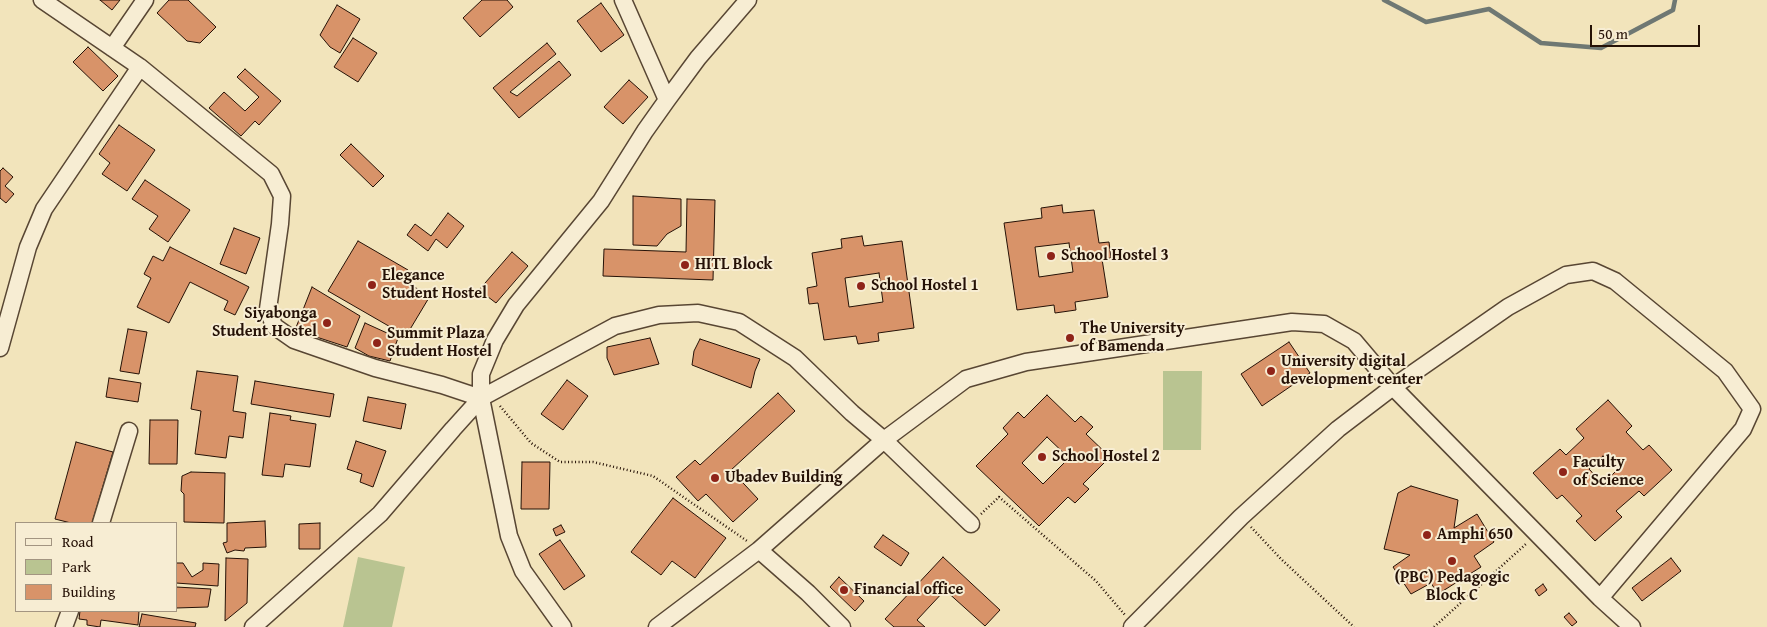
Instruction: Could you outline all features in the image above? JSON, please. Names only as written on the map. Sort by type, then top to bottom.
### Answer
[{"type":"street","points":[[42,0],[140,67],[271,174],[282,196],[268,309],[274,326],[294,340],[375,368],[442,385],[481,398]]},
{"type":"street","points":[[112,48],[145,0]]},
{"type":"street","points":[[622,0],[667,100]]},
{"type":"street","points":[[563,627],[523,571],[509,536],[481,398],[481,374],[495,340],[516,306],[601,200],[645,131],[698,58],[748,0]]},
{"type":"street","points":[[0,348],[28,247],[44,209],[140,67]]},
{"type":"street","points":[[1133,626],[1241,516],[1338,429],[1393,387],[1508,307],[1566,275],[1593,271],[1615,281],[1726,371],[1752,409],[1743,429],[1600,598]]},
{"type":"street","points":[[253,627],[380,514],[481,398],[615,326],[659,315],[698,313],[739,322],[795,358],[971,524]]},
{"type":"street","points":[[657,627],[759,550],[884,440],[966,379],[1017,364],[1292,322],[1324,324],[1354,341],[1393,387],[1600,598],[1632,627]]},
{"type":"street","points":[[101,522],[130,431]]},
{"type":"street","points":[[759,550],[808,593],[842,627]]},
{"type":"street","points":[[64,627],[70,612]]},
{"type":"path","points":[[497,403],[531,443],[560,462],[593,462],[653,476],[759,550]]},
{"type":"path","points":[[971,524],[999,497],[1096,581],[1133,626]]},
{"type":"path","points":[[1241,516],[1282,559],[1354,627]]},
{"type":"path","points":[[1434,627],[1538,534]]},
{"type":"green space","points":[[1163,371],[1202,371],[1201,450],[1163,450]]},
{"type":"green space","points":[[358,557],[405,567],[392,627],[343,627]]},
{"type":"building","points":[[100,0],[120,0],[112,10]]},
{"type":"building","points":[[169,0],[188,0],[216,27],[200,43],[187,41],[157,13]]},
{"type":"building","points":[[482,0],[507,0],[513,7],[480,37],[463,18]]},
{"type":"building","points":[[601,3],[624,35],[601,52],[577,21]]},
{"type":"building","points":[[337,5],[360,19],[340,53],[330,47],[320,35]]},
{"type":"building","points":[[353,38],[377,53],[358,82],[334,67]]},
{"type":"building","points":[[547,43],[556,54],[510,92],[517,96],[559,61],[571,75],[519,118],[493,88]]},
{"type":"building","points":[[88,47],[118,76],[103,91],[73,62]]},
{"type":"building","points":[[245,69],[281,101],[259,125],[255,121],[241,136],[209,108],[224,92],[245,111],[259,97],[237,77]]},
{"type":"building","points":[[629,80],[648,97],[623,124],[604,107]]},
{"type":"building","points":[[119,125],[155,150],[127,191],[102,174],[110,163],[99,154]]},
{"type":"building","points":[[351,144],[384,176],[373,187],[340,155]]},
{"type":"building","points":[[3,168],[13,177],[5,186],[14,194],[6,203],[0,198],[0,171]]},
{"type":"building","points":[[145,180],[190,210],[168,242],[149,229],[158,216],[132,199]]},
{"type":"building","points":[[633,196],[681,199],[681,226],[667,234],[657,246],[633,245]]},
{"type":"building","points":[[687,199],[715,200],[713,280],[603,276],[604,249],[686,252]]},
{"type":"building","points":[[1062,205],[1063,213],[1094,210],[1099,243],[1109,242],[1111,258],[1102,259],[1108,297],[1075,302],[1076,310],[1055,313],[1054,305],[1017,310],[1004,223],[1042,218],[1041,208]],"holes":[[[1069,243],[1073,272],[1039,277],[1035,247]]]},
{"type":"building","points":[[448,213],[464,226],[447,248],[436,239],[428,251],[407,235],[415,224],[431,236]]},
{"type":"building","points":[[234,228],[260,238],[246,274],[220,264]]},
{"type":"building","points":[[862,236],[864,246],[902,241],[914,328],[878,333],[879,341],[858,344],[856,336],[824,340],[818,303],[809,304],[807,288],[817,286],[812,253],[842,248],[841,239]],"holes":[[[879,273],[883,302],[849,307],[845,278]]]},
{"type":"building","name":"Elegance Student Hostel","points":[[358,241],[408,270],[402,280],[430,296],[406,336],[328,291]]},
{"type":"building","points":[[170,247],[249,287],[235,315],[224,310],[228,301],[190,282],[169,323],[137,307],[151,278],[144,274],[153,256],[163,261]]},
{"type":"building","points":[[512,252],[528,266],[496,303],[479,290]]},
{"type":"building","name":"Siyabonga Student Hostel","points":[[312,287],[360,316],[347,347],[295,330]]},
{"type":"building","name":"Summit Plaza Student Hostel","points":[[365,323],[398,338],[390,361],[369,356],[355,348]]},
{"type":"building","points":[[128,329],[147,332],[139,374],[120,371]]},
{"type":"building","points":[[650,338],[659,364],[614,375],[607,358],[607,347]]},
{"type":"building","points":[[700,339],[760,359],[751,388],[692,365],[694,351]]},
{"type":"building","points":[[1289,342],[1310,373],[1262,406],[1241,374]]},
{"type":"building","points":[[197,371],[238,376],[233,411],[246,413],[243,438],[229,436],[226,458],[195,454],[201,411],[191,409]]},
{"type":"building","points":[[109,378],[141,383],[138,402],[106,397]]},
{"type":"building","points":[[567,380],[588,396],[563,430],[541,414]]},
{"type":"building","points":[[255,381],[334,394],[330,417],[251,404]]},
{"type":"building","points":[[778,393],[795,411],[731,470],[758,499],[733,522],[706,494],[698,501],[676,477],[695,460],[700,465]]},
{"type":"building","points":[[1047,395],[1075,422],[1081,416],[1093,427],[1086,434],[1110,457],[1083,484],[1089,489],[1075,503],[1068,497],[1039,526],[976,466],[1008,434],[1003,428],[1018,412],[1024,418]],"holes":[[[1047,437],[1069,458],[1043,484],[1022,463]]]},
{"type":"building","points":[[368,397],[406,404],[401,429],[363,421]]},
{"type":"building","name":"Faculty of Science","points":[[1608,400],[1632,426],[1626,432],[1643,450],[1649,445],[1672,470],[1644,496],[1639,491],[1616,511],[1622,517],[1595,541],[1576,521],[1582,516],[1562,495],[1557,499],[1533,473],[1560,449],[1566,455],[1584,438],[1576,429]],"holes":[[[1603,456],[1617,470],[1603,484],[1589,469]]]},
{"type":"building","points":[[270,413],[291,416],[290,420],[316,424],[310,467],[285,464],[283,477],[262,475]]},
{"type":"building","points":[[150,420],[178,420],[177,464],[149,464]]},
{"type":"building","points":[[356,441],[386,451],[373,487],[360,482],[362,474],[347,469]]},
{"type":"building","points":[[76,442],[113,452],[92,522],[67,522],[55,519]]},
{"type":"building","points":[[522,462],[550,462],[549,509],[521,509]]},
{"type":"building","points":[[191,472],[225,473],[224,523],[184,522],[184,494],[181,491],[182,476]]},
{"type":"building","name":"Amphi 650","points":[[1411,486],[1458,500],[1454,528],[1477,514],[1494,542],[1474,556],[1481,567],[1438,594],[1431,583],[1411,594],[1393,567],[1410,555],[1384,549],[1398,493]]},
{"type":"building","points":[[673,498],[726,538],[695,578],[672,561],[661,575],[631,552]]},
{"type":"building","points":[[265,521],[266,547],[245,548],[244,551],[235,550],[227,553],[223,543],[227,542],[227,523]]},
{"type":"building","points":[[320,523],[320,549],[299,549],[299,524]]},
{"type":"building","points":[[561,525],[565,532],[556,536],[553,529]]},
{"type":"building","points":[[883,535],[909,553],[901,566],[874,547]]},
{"type":"building","points":[[560,540],[585,576],[564,590],[539,554]]},
{"type":"building","points":[[943,557],[1000,610],[985,626],[945,590],[917,620],[925,627],[894,627],[885,619]]},
{"type":"building","points":[[226,558],[248,559],[247,603],[225,621]]},
{"type":"building","points":[[1671,558],[1681,571],[1642,601],[1632,588]]},
{"type":"building","points":[[178,563],[183,563],[192,577],[203,570],[203,563],[219,564],[218,586],[178,583]]},
{"type":"building","points":[[839,577],[864,601],[855,611],[830,587]]},
{"type":"building","points":[[1543,584],[1547,590],[1539,596],[1535,590]]},
{"type":"building","points":[[178,587],[211,589],[208,607],[178,608]]},
{"type":"building","points":[[80,612],[139,612],[138,625],[101,620],[100,627],[87,625],[87,620],[79,619]]},
{"type":"building","points":[[1569,613],[1577,622],[1572,626],[1564,617]]},
{"type":"building","points":[[142,614],[196,623],[195,627],[139,627]]},
{"type":"waterway","points":[[1384,0],[1426,22],[1489,9],[1541,43],[1601,48],[1673,10],[1675,0]]},
{"type":"place","name":"School Hostel 3","points":[[1051,256]]},
{"type":"place","name":"HITL Block","points":[[685,265]]},
{"type":"place","name":"Elegance Student Hostel","points":[[372,285]]},
{"type":"place","name":"School Hostel 1","points":[[861,286]]},
{"type":"place","name":"Siyabonga Student Hostel","points":[[327,323]]},
{"type":"place","name":"The University of Bamenda","points":[[1070,338]]},
{"type":"place","name":"Summit Plaza Student Hostel","points":[[377,343]]},
{"type":"place","name":"University digital development center","points":[[1271,371]]},
{"type":"place","name":"School Hostel 2","points":[[1042,457]]},
{"type":"place","name":"Faculty of Science","points":[[1563,472]]},
{"type":"place","name":"Ubadev Building","points":[[715,478]]},
{"type":"place","name":"Amphi 650","points":[[1427,535]]},
{"type":"place","name":"(PBC) Pedagogic Block C","points":[[1452,561]]},
{"type":"place","name":"Financial office","points":[[844,590]]}]
